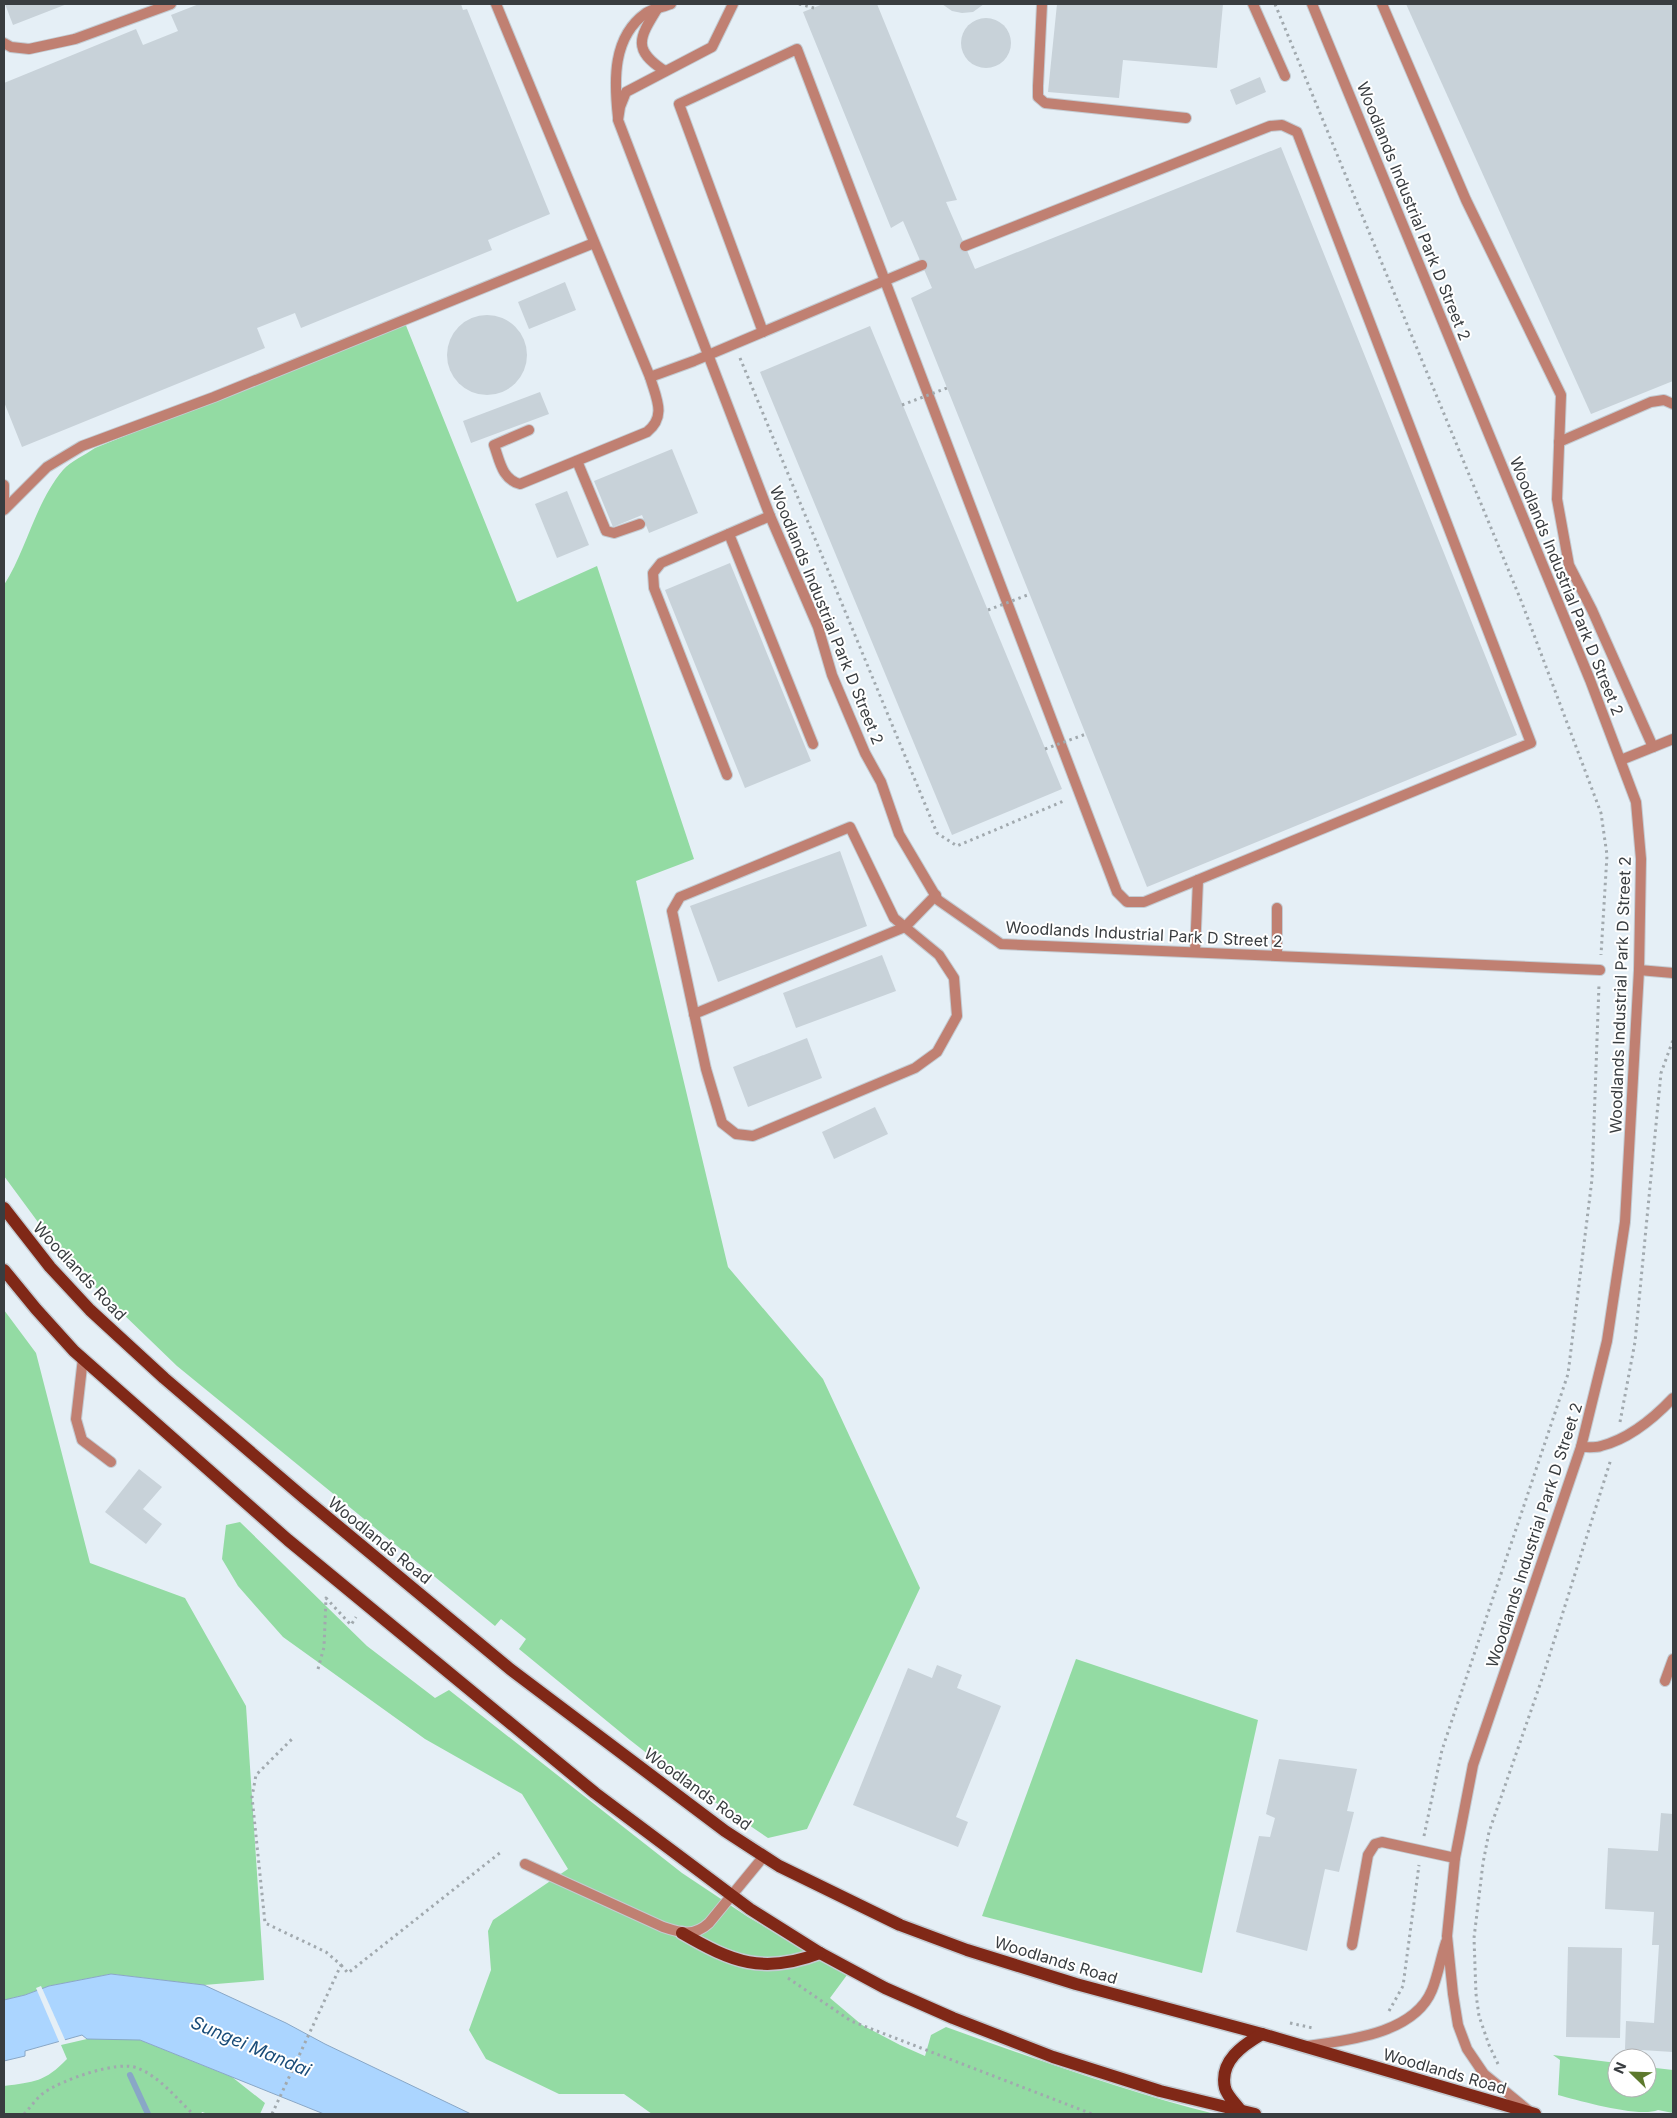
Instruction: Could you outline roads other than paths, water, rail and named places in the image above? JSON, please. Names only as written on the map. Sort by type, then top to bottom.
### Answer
[{"type":"main road","name":"Woodlands Road","points":[[4,1208],[50,1267],[90,1310],[171,1384],[303,1497],[510,1668],[724,1831],[764,1856],[831,1893],[900,1925],[966,1950],[1076,1984],[1305,2046],[1534,2114]]},
{"type":"main road","points":[[4,1270],[36,1309],[82,1358],[365,1605],[596,1792],[750,1909],[820,1953],[885,1988],[953,2018],[1053,2057],[1160,2090],[1255,2114]]},
{"type":"main road","points":[[682,1933],[717,1953],[752,1964],[769,1965],[800,1961],[820,1953]]},
{"type":"main road","points":[[1241,2111],[1226,2090],[1224,2079],[1228,2065],[1238,2049],[1262,2034]]},
{"type":"street","points":[[4,43],[11,47],[30,49],[75,39],[171,4]]},
{"type":"street","points":[[496,4],[650,377],[659,417],[654,427],[647,432],[520,484],[512,482],[505,476],[494,445],[529,430]]},
{"type":"street","name":"Woodlands Industrial Park D Street 2","points":[[671,4],[646,13],[626,34],[617,60],[614,86],[618,120],[770,516],[818,627],[842,700],[881,782],[899,834],[938,900],[1001,944],[1600,970]]},
{"type":"street","points":[[618,120],[620,107],[626,92],[712,47],[734,4]]},
{"type":"street","points":[[1042,4],[1038,97],[1045,103],[1186,118]]},
{"type":"street","points":[[1253,4],[1286,76]]},
{"type":"street","name":"Woodlands Industrial Park D Street 2","points":[[1305,2046],[1357,2039],[1381,2032],[1402,2022],[1419,2008],[1432,1991],[1447,1936],[1455,1858],[1473,1765],[1581,1447],[1607,1342],[1625,1222],[1639,970],[1641,859],[1636,802],[1622,760],[1312,4]]},
{"type":"street","points":[[1382,4],[1466,200],[1561,395],[1557,499],[1569,565],[1592,610],[1653,747]]},
{"type":"street","points":[[657,9],[642,34],[643,50],[652,63],[665,71]]},
{"type":"street","points":[[763,332],[679,104],[797,49],[1117,892],[1127,902],[1144,902],[1531,742],[1297,132],[1282,125],[1270,126],[965,246]]},
{"type":"street","points":[[4,510],[48,466],[82,446],[214,397],[594,243]]},
{"type":"street","points":[[650,377],[922,265]]},
{"type":"street","points":[[1559,442],[1651,402],[1664,400],[1673,404]]},
{"type":"street","points":[[577,461],[606,531],[614,533],[640,524]]},
{"type":"street","points":[[4,485],[4,498]]},
{"type":"street","points":[[727,775],[654,588],[653,572],[661,563],[770,516]]},
{"type":"street","points":[[729,534],[813,744]]},
{"type":"street","points":[[1622,760],[1673,739]]},
{"type":"street","points":[[850,827],[894,918],[905,928],[939,955],[954,978],[957,1016],[937,1052],[915,1068],[753,1136],[736,1134],[722,1123],[706,1069],[672,911],[680,896],[850,827]]},
{"type":"street","points":[[1195,952],[1198,880]]},
{"type":"street","points":[[694,1014],[905,928],[936,895]]},
{"type":"street","points":[[1277,908],[1277,956]]},
{"type":"street","points":[[1639,970],[1673,972]]},
{"type":"street","points":[[82,1358],[76,1419],[82,1440],[111,1462]]},
{"type":"street","points":[[1581,1447],[1600,1447],[1616,1440],[1654,1417],[1673,1398]]},
{"type":"street","points":[[1664,1681],[1673,1658]]},
{"type":"street","points":[[1352,1946],[1368,1855],[1375,1844],[1382,1842],[1455,1858]]},
{"type":"street","points":[[525,1864],[682,1933],[692,1933],[702,1930],[764,1856]]},
{"type":"street","name":"Woodlands Industrial Park D Street 2","points":[[1447,1936],[1452,1994],[1458,2025],[1467,2048],[1484,2074],[1534,2114]]},
{"type":"water","name":"Sungei Mandai","points":[[111,1974],[204,1985],[471,2114],[324,2114],[140,2040],[87,2039],[82,2035],[25,2051],[25,2056],[4,2061],[4,2000],[49,1986]]},
{"type":"waterway","points":[[130,2075],[148,2114]]}]
